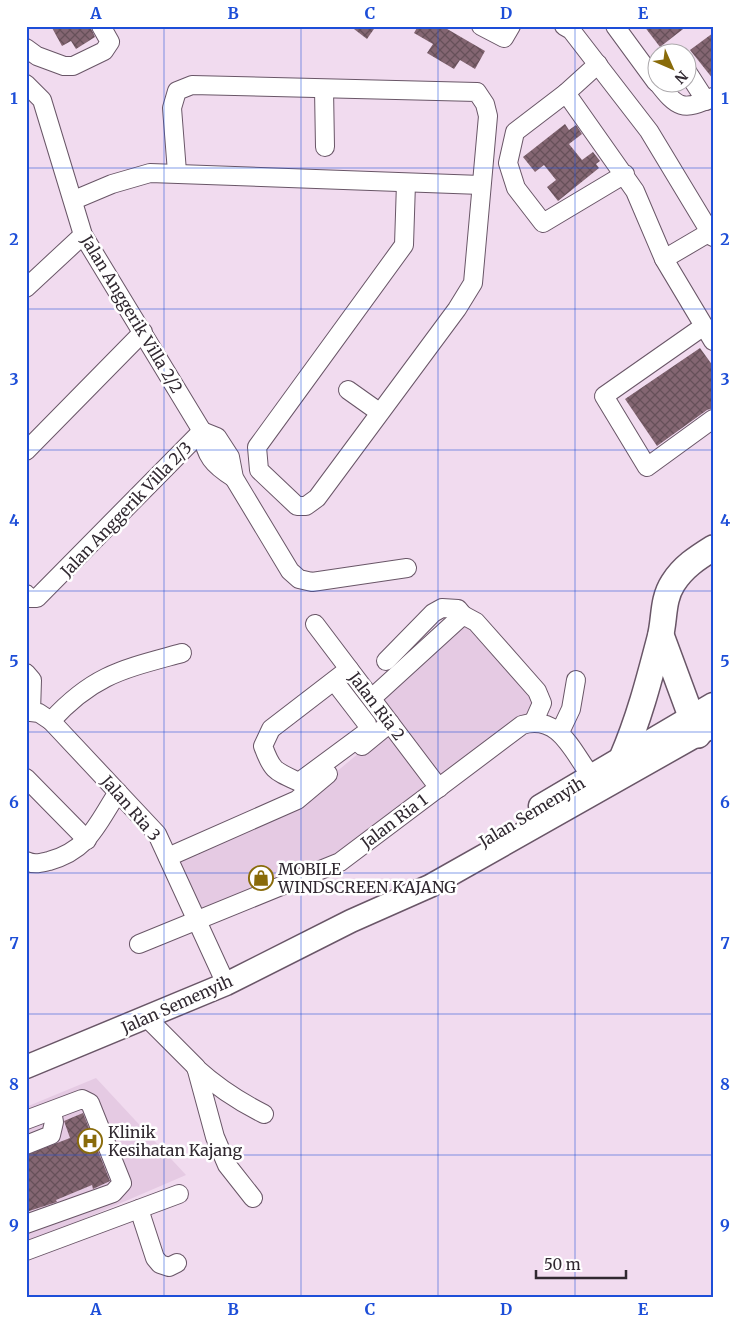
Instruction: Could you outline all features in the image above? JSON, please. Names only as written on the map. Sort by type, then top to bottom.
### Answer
[{"type":"highway","points":[[622,758],[640,714],[661,635],[664,602],[672,584],[682,570],[713,548]]},
{"type":"highway","points":[[661,635],[700,726]]},
{"type":"main road","name":"Jalan Semenyih","points":[[26,1067],[148,1018],[226,984],[351,921],[430,886],[700,726],[713,704]]},
{"type":"main road","name":"Jalan Semenyih","points":[[351,921],[622,758],[700,726]]},
{"type":"street","points":[[26,48],[45,59],[64,66],[73,66],[104,51],[110,42],[101,26]]},
{"type":"street","points":[[481,26],[504,38],[511,26]]},
{"type":"street","points":[[564,26],[571,30],[649,131],[711,235],[664,259]]},
{"type":"street","points":[[616,26],[646,58]]},
{"type":"street","points":[[598,64],[566,93],[515,132],[508,163],[516,188],[543,223],[625,174]]},
{"type":"street","points":[[665,92],[676,105],[685,107],[709,99],[696,83]]},
{"type":"street","name":"Jalan Anggerik Villa 2/2","points":[[26,84],[42,100],[84,235],[202,431],[217,437],[230,457],[234,478],[290,571],[299,579],[312,582],[407,568]]},
{"type":"street","points":[[177,172],[172,108],[176,91],[192,85],[477,92],[486,104],[488,116],[473,283],[457,309],[316,498],[306,506],[297,506],[259,470],[257,447],[404,245],[406,183]]},
{"type":"street","points":[[324,89],[325,146]]},
{"type":"street","points":[[566,93],[636,192],[664,259],[708,333],[604,396],[647,467],[713,419]]},
{"type":"street","points":[[74,200],[112,184],[150,173],[177,172],[481,185]]},
{"type":"street","points":[[68,180],[112,184]]},
{"type":"street","points":[[26,288],[84,235]]},
{"type":"street","points":[[26,451],[142,332]]},
{"type":"street","points":[[348,390],[379,412]]},
{"type":"street","name":"Jalan Anggerik Villa 2/3","points":[[26,594],[30,598],[38,598],[202,431]]},
{"type":"street","points":[[386,661],[433,613],[442,608],[458,609],[463,615],[476,622],[537,691],[542,703],[534,722],[546,724],[560,732],[591,776]]},
{"type":"street","points":[[372,698],[463,615]]},
{"type":"street","name":"Jalan Ria 2","points":[[315,624],[439,788]]},
{"type":"street","points":[[51,721],[70,700],[93,683],[125,669],[182,653]]},
{"type":"street","points":[[334,681],[367,724],[368,732],[299,782],[281,774],[270,766],[263,746],[271,729],[334,681],[350,669]]},
{"type":"street","points":[[26,673],[32,680],[29,714]]},
{"type":"street","points":[[560,732],[571,709],[576,680]]},
{"type":"street","name":"Jalan Ria 3","points":[[29,714],[39,712],[51,721],[157,834],[226,984]]},
{"type":"street","name":"Jalan Ria 1","points":[[139,944],[340,862],[522,725],[534,722]]},
{"type":"street","points":[[168,858],[297,800],[390,723]]},
{"type":"street","points":[[26,778],[86,840]]},
{"type":"street","points":[[26,861],[34,865],[67,856],[86,840],[118,792]]},
{"type":"street","points":[[148,1018],[216,1086],[243,1104],[264,1114]]},
{"type":"street","points":[[196,1067],[215,1137],[227,1165],[253,1198]]},
{"type":"street","points":[[26,1120],[82,1100],[90,1103],[122,1184],[113,1193],[26,1224]]},
{"type":"street","points":[[26,1145],[51,1135],[54,1122],[52,1110]]},
{"type":"street","points":[[26,1251],[179,1194]]},
{"type":"street","points":[[139,1209],[155,1258],[160,1264],[169,1267],[177,1263]]},
{"type":"shaded area","points":[[463,619],[539,703],[440,781],[337,858],[201,915],[175,858],[299,803],[395,723],[377,697]]},
{"type":"shaded area","name":"Klinik Kesihatan Kajang","points":[[96,1078],[186,1175],[35,1240],[26,1239],[26,1107]]},
{"type":"building","points":[[51,26],[90,26],[95,37],[76,49],[71,41],[62,46]]},
{"type":"building","points":[[350,26],[376,26],[367,39]]},
{"type":"building","points":[[418,26],[442,26],[485,51],[475,69],[460,60],[454,69],[427,53],[433,44],[414,33]]},
{"type":"building","points":[[644,26],[687,26],[666,42],[656,42]]},
{"type":"building","points":[[713,33],[713,79],[696,58],[696,46]]},
{"type":"building","points":[[565,124],[569,130],[576,125],[582,134],[569,144],[582,160],[593,152],[600,161],[596,164],[599,168],[558,201],[547,187],[556,180],[544,165],[535,172],[523,157]]},
{"type":"building","points":[[700,348],[713,366],[713,408],[707,410],[657,446],[625,399]]},
{"type":"building","points":[[83,1113],[110,1181],[93,1189],[92,1185],[56,1200],[57,1202],[26,1212],[26,1155],[70,1138],[64,1121]]},
{"type":"place","name":"MOBILE WINDSCREEN KAJANG","points":[[261,878]]},
{"type":"place","name":"Klinik Kesihatan Kajang","points":[[90,1141]]}]
